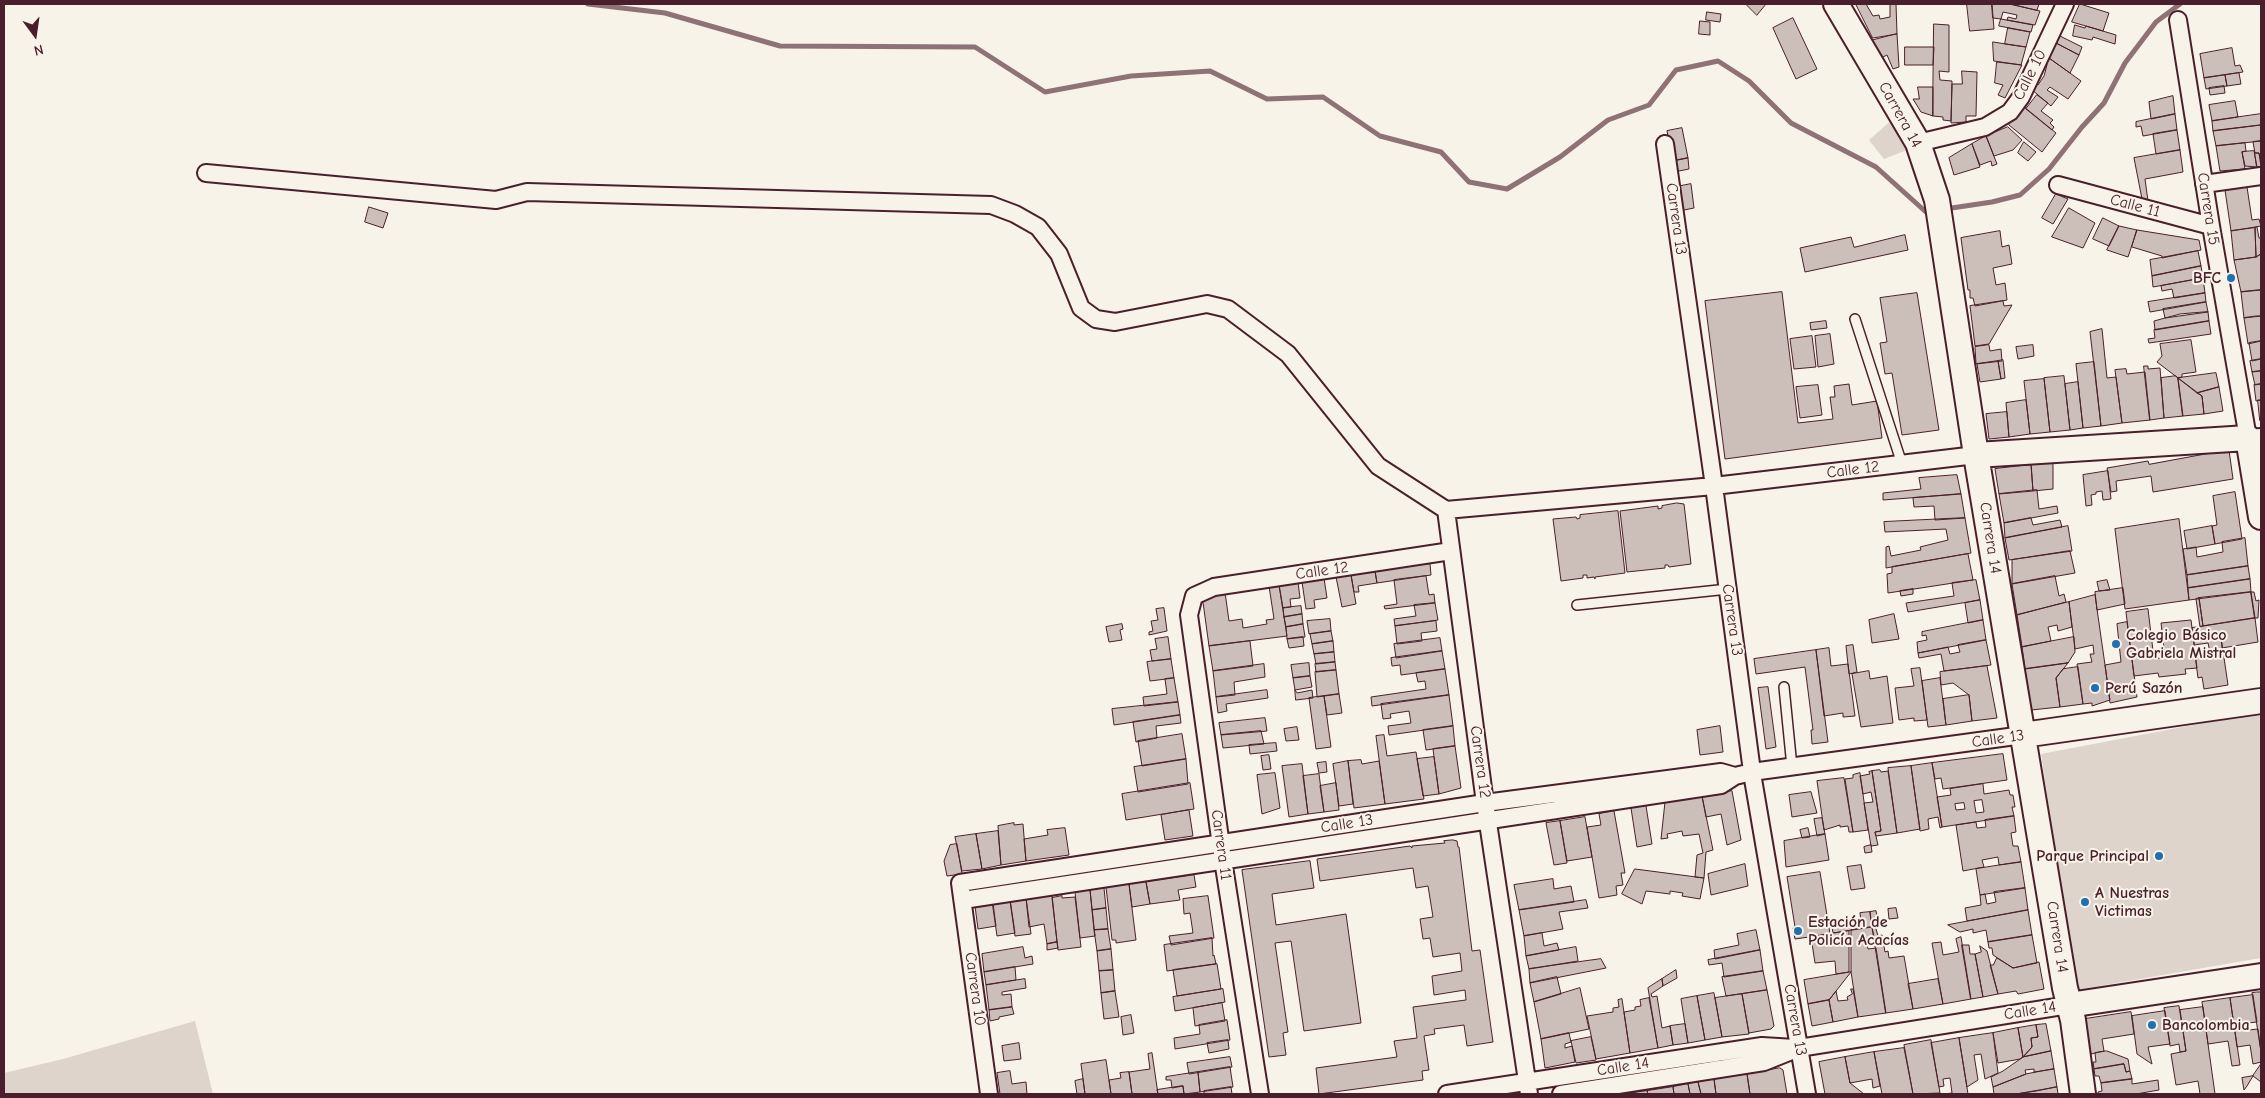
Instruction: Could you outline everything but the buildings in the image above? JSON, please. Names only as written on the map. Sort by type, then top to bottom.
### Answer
[{"type":"street","name":"Carrera 14","points":[[1836,4],[1918,143],[1937,200],[1976,455],[2073,1020],[2083,1094]]},
{"type":"street","name":"Calle 10","points":[[1918,143],[1986,127],[2010,112],[2021,97],[2065,4]]},
{"type":"street","name":"Carrera 15","points":[[2178,20],[2211,226],[2255,437],[2261,517]]},
{"type":"street","name":"Carrera 13","points":[[1665,144],[1714,486],[1752,772],[1807,1094]]},
{"type":"street","points":[[206,173],[496,200],[527,192],[991,205],[1015,214],[1038,227],[1059,254],[1081,308],[1096,319],[1115,322],[1207,304],[1228,308],[1288,354],[1378,466],[1446,510]]},
{"type":"street","points":[[2204,184],[2261,176]]},
{"type":"street","name":"Calle 11","points":[[2058,185],[2211,226]]},
{"type":"street","name":"Calle 12","points":[[1446,510],[1714,486],[1976,455],[2255,437]]},
{"type":"street","name":"Carrera 12","points":[[1446,510],[1485,803],[1528,1088]]},
{"type":"street","name":"Calle 12","points":[[1194,596],[1214,587],[1451,552]]},
{"type":"street","name":"Carrera 11","points":[[1194,596],[1189,615],[1223,860],[1260,1094]]},
{"type":"street","name":"Calle 13","points":[[962,900],[1721,785],[1735,776],[1752,772],[1792,768],[2261,701]]},
{"type":"street","name":"Calle 13","points":[[960,883],[1485,803],[1721,772],[1735,776]]},
{"type":"street","name":"Carrera 10","points":[[960,883],[989,1094]]},
{"type":"street","name":"Calle 14","points":[[1447,1094],[1528,1088],[1762,1046],[1799,1048],[2261,976]]},
{"type":"street","name":"Calle 14","points":[[1561,1094],[1764,1062],[1799,1048]]},
{"type":"lane","points":[[1855,319],[1878,383],[1902,464]]},
{"type":"lane","points":[[1577,605],[1728,589]]},
{"type":"lane","points":[[1784,687],[1792,768]]},
{"type":"shaded area","points":[[1894,118],[1907,150],[1884,159],[1869,140]]},
{"type":"shaded area","name":"Parque Principal","points":[[2261,712],[2261,958],[2076,990],[2041,754]]},
{"type":"shaded area","points":[[195,1021],[213,1094],[4,1094],[4,1073],[63,1059]]},
{"type":"waterway","points":[[588,4],[665,13],[780,46],[975,47],[1045,92],[1131,76],[1210,71],[1267,99],[1323,97],[1380,136],[1441,152],[1469,182],[1507,189],[1560,157],[1608,120],[1649,105],[1676,70],[1718,61],[1749,81],[1791,123],[1876,167],[1926,212],[1932,211]]},
{"type":"waterway","points":[[1945,209],[1992,202],[2020,195],[2049,169],[2082,127],[2104,103],[2125,63],[2156,22],[2180,4]]},
{"type":"place","name":"BFC","points":[[2231,278]]},
{"type":"place","name":"Colegio Básico Gabriela Mistral","points":[[2116,644]]},
{"type":"place","name":"Perú Sazón","points":[[2095,688]]},
{"type":"place","name":"Parque Principal","points":[[2159,856]]},
{"type":"place","name":"A Nuestras Victimas","points":[[2085,902]]},
{"type":"place","name":"Estación de Policía Acacías","points":[[1798,931]]},
{"type":"place","name":"Bancolombia","points":[[2152,1025]]}]
